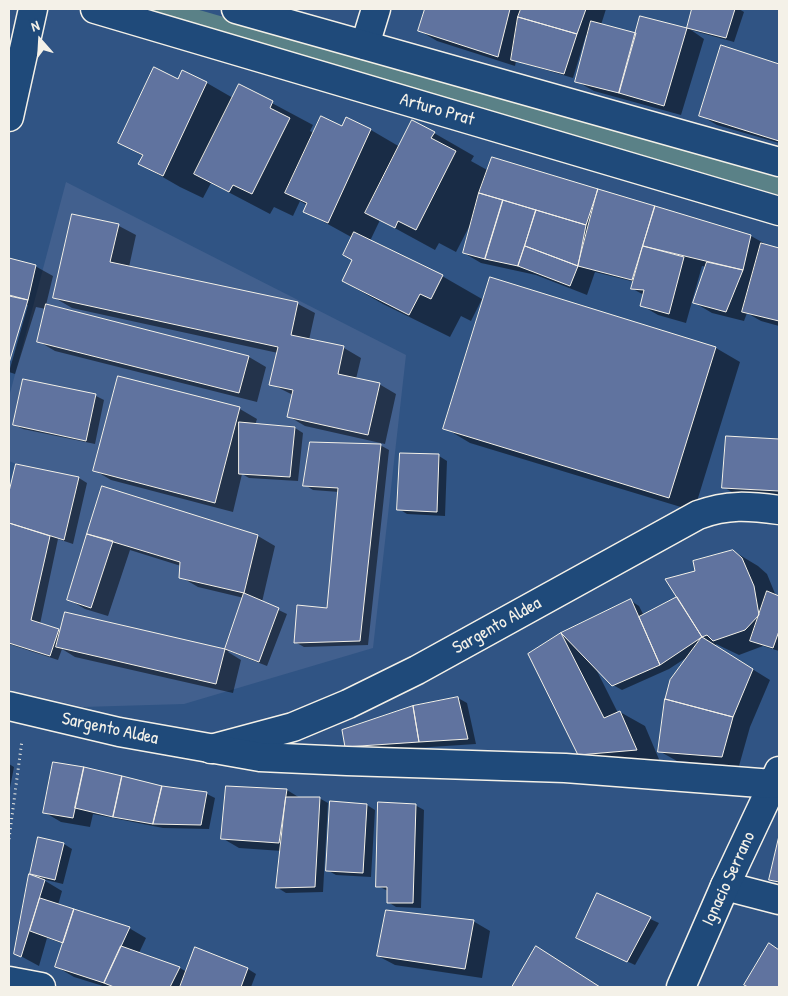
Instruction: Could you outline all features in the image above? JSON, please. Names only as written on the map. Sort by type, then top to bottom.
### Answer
[{"type":"main road","points":[[9,117],[33,9]]},
{"type":"main road","name":"Arturo Prat","points":[[95,9],[779,211]]},
{"type":"main road","points":[[236,9],[779,162]]},
{"type":"main road","points":[[365,45],[376,9]]},
{"type":"main road","name":"Sargento Aldea","points":[[211,749],[292,727],[348,704],[417,670],[698,514],[732,506],[779,510]]},
{"type":"main road","name":"Sargento Aldea","points":[[18,709],[119,732],[211,749],[278,758],[565,768],[777,780]]},
{"type":"main road","name":"Ignacio Serrano","points":[[681,987],[725,886],[777,780]]},
{"type":"main road","points":[[725,886],[779,900]]},
{"type":"main road","points":[[9,981],[41,987]]},
{"type":"path","points":[[9,839],[18,709]]},
{"type":"shaded area","points":[[66,182],[406,355],[373,648],[184,704],[82,707],[9,690],[9,492],[16,464],[9,461],[9,397]]},
{"type":"green space","points":[[139,9],[196,9],[779,178],[779,195]]},
{"type":"building","points":[[425,9],[510,9],[498,57],[418,31]]},
{"type":"building","points":[[521,9],[586,9],[577,34],[518,17]]},
{"type":"building","points":[[692,9],[735,9],[726,38],[687,28]]},
{"type":"building","points":[[640,16],[687,28],[664,106],[619,93]]},
{"type":"building","points":[[518,17],[577,34],[564,74],[511,60]]},
{"type":"building","points":[[591,21],[636,33],[619,93],[575,82]]},
{"type":"building","points":[[721,45],[779,64],[779,141],[699,116]]},
{"type":"building","points":[[154,67],[178,79],[182,70],[207,82],[163,176],[138,164],[143,155],[118,143]]},
{"type":"building","points":[[239,84],[273,101],[270,108],[290,118],[252,194],[233,185],[229,192],[194,174]]},
{"type":"building","points":[[321,116],[342,126],[346,117],[371,129],[328,223],[303,212],[307,203],[285,193]]},
{"type":"building","points":[[412,120],[435,132],[431,138],[456,151],[416,230],[398,221],[395,228],[365,213]]},
{"type":"building","points":[[492,157],[598,189],[586,225],[479,193]]},
{"type":"building","points":[[598,189],[655,206],[632,280],[578,266]]},
{"type":"building","points":[[479,193],[503,200],[485,259],[463,253]]},
{"type":"building","points":[[503,200],[536,210],[518,266],[485,259]]},
{"type":"building","points":[[655,206],[751,235],[743,270],[643,246]]},
{"type":"building","points":[[536,210],[586,225],[578,266],[525,246]]},
{"type":"building","points":[[72,214],[119,224],[110,262],[298,302],[291,335],[344,346],[338,374],[380,383],[368,435],[287,417],[293,390],[269,385],[278,347],[53,298]]},
{"type":"building","points":[[354,232],[443,275],[431,299],[420,294],[409,315],[342,281],[352,260],[343,255]]},
{"type":"building","points":[[761,243],[779,248],[779,321],[742,312]]},
{"type":"building","points":[[525,246],[578,266],[570,286],[518,266]]},
{"type":"building","points":[[643,246],[684,257],[669,314],[640,306],[644,290],[631,289]]},
{"type":"building","points":[[9,258],[36,265],[28,300],[9,295]]},
{"type":"building","points":[[707,262],[743,270],[726,312],[693,303]]},
{"type":"building","points":[[490,277],[716,347],[669,498],[443,429]]},
{"type":"building","points":[[9,296],[28,300],[9,363]]},
{"type":"building","points":[[46,304],[249,356],[239,393],[37,342]]},
{"type":"building","points":[[118,376],[240,407],[215,503],[93,471]]},
{"type":"building","points":[[23,379],[96,394],[86,441],[13,425]]},
{"type":"building","points":[[239,422],[295,427],[290,477],[239,474]]},
{"type":"building","points":[[726,436],[779,439],[779,491],[722,488]]},
{"type":"building","points":[[310,442],[381,444],[360,641],[294,643],[297,605],[327,608],[338,488],[303,486]]},
{"type":"building","points":[[400,453],[439,454],[437,512],[397,510]]},
{"type":"building","points":[[16,464],[79,477],[64,540],[9,523],[9,492]]},
{"type":"building","points":[[102,486],[258,535],[244,593],[179,578],[180,562],[87,534]]},
{"type":"building","points":[[9,523],[50,536],[31,620],[59,629],[50,656],[9,643]]},
{"type":"building","points":[[87,534],[113,541],[91,608],[67,600]]},
{"type":"building","points":[[733,550],[742,558],[754,586],[759,615],[745,630],[713,641],[707,635],[702,637],[665,579],[695,571],[693,561]]},
{"type":"building","points":[[767,591],[779,596],[779,631],[773,648],[750,641]]},
{"type":"building","points":[[244,593],[279,608],[259,662],[225,649]]},
{"type":"building","points":[[677,597],[702,637],[660,665],[639,617]]},
{"type":"building","points":[[631,599],[660,665],[612,686],[561,633]]},
{"type":"building","points":[[65,612],[225,649],[216,684],[56,647]]},
{"type":"building","points":[[561,633],[604,718],[620,711],[637,750],[578,755],[528,654]]},
{"type":"building","points":[[702,637],[753,669],[733,717],[665,699],[670,680]]},
{"type":"building","points":[[458,697],[468,739],[419,742],[413,706]]},
{"type":"building","points":[[665,699],[733,717],[722,757],[658,752]]},
{"type":"building","points":[[413,706],[419,742],[345,747],[342,730]]},
{"type":"building","points":[[53,762],[84,767],[73,818],[43,813]]},
{"type":"building","points":[[84,767],[122,776],[113,817],[75,808]]},
{"type":"building","points":[[122,776],[162,786],[153,824],[113,817]]},
{"type":"building","points":[[162,786],[207,792],[201,825],[153,824]]},
{"type":"building","points":[[226,786],[287,789],[279,843],[221,839]]},
{"type":"building","points":[[286,797],[320,797],[315,887],[276,888]]},
{"type":"building","points":[[330,801],[367,804],[363,873],[326,871]]},
{"type":"building","points":[[378,802],[416,804],[413,903],[387,903],[387,887],[376,887]]},
{"type":"building","points":[[779,836],[779,882],[769,880]]},
{"type":"building","points":[[38,837],[64,843],[55,880],[30,874]]},
{"type":"building","points":[[29,874],[45,880],[21,957],[14,954]]},
{"type":"building","points":[[597,893],[651,917],[627,962],[576,938]]},
{"type":"building","points":[[40,898],[74,909],[63,943],[30,931]]},
{"type":"building","points":[[74,909],[130,927],[104,983],[55,967]]},
{"type":"building","points":[[386,910],[474,920],[465,969],[377,956]]},
{"type":"building","points":[[769,943],[779,950],[779,987],[748,987],[744,985]]},
{"type":"building","points":[[121,946],[180,967],[170,987],[114,987],[104,983]]},
{"type":"building","points":[[536,946],[600,987],[512,987]]},
{"type":"building","points":[[195,947],[248,968],[241,987],[180,987]]}]
